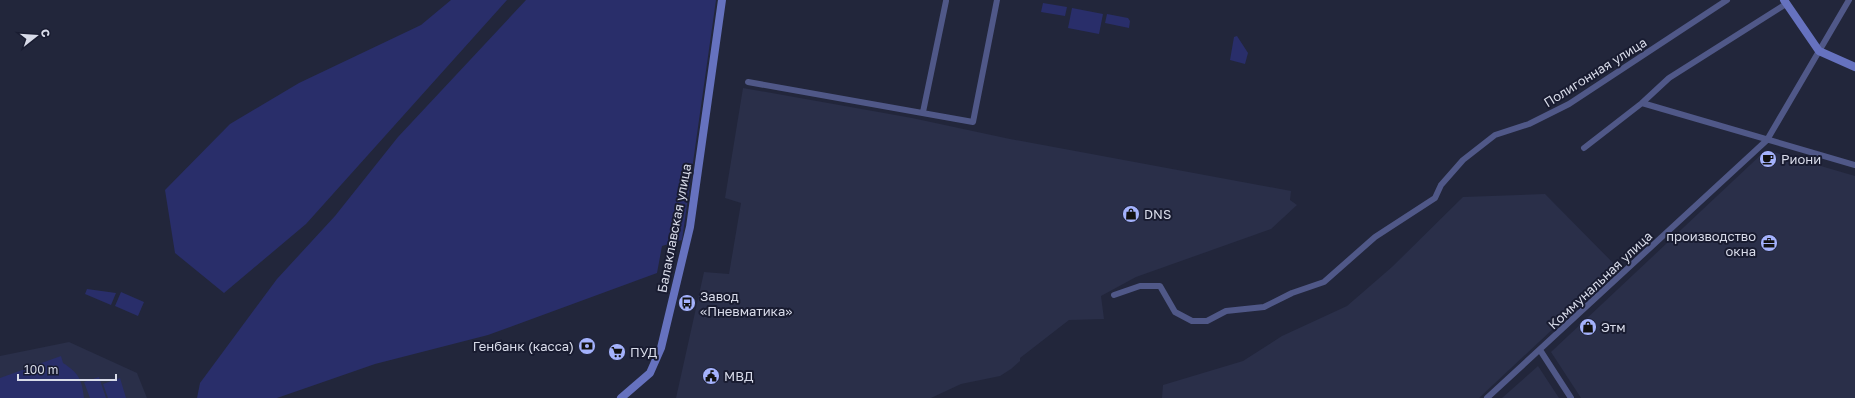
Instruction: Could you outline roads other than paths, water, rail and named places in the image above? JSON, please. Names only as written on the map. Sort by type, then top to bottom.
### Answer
[{"type":"main road","name":"Балаклавская улица","points":[[621,398],[650,373],[661,348],[690,227],[722,0]]},
{"type":"main road","points":[[1785,2],[1820,50],[1855,67]]},
{"type":"street","points":[[748,82],[973,122],[996,0]]},
{"type":"street","name":"Полигонная улица","points":[[1114,294],[1140,286],[1160,286],[1175,312],[1192,321],[1207,321],[1226,311],[1264,307],[1292,293],[1324,282],[1376,237],[1435,198],[1442,185],[1463,160],[1495,135],[1529,124],[1569,104],[1727,0]]},
{"type":"street","name":"Коммунальная улица","points":[[1486,398],[1767,140],[1849,0]]},
{"type":"street","points":[[923,112],[946,1]]},
{"type":"street","points":[[1584,148],[1642,103],[1669,78],[1785,2]]},
{"type":"street","points":[[1642,103],[1855,165]]},
{"type":"street","points":[[1540,350],[1571,398]]},
{"type":"place","name":"Риони","points":[[1768,159]]},
{"type":"place","name":"DNS","points":[[1131,214]]},
{"type":"place","name":"производство окна","points":[[1769,243]]},
{"type":"place","name":"Завод «Пневматика»","points":[[687,303]]},
{"type":"place","name":"Этм","points":[[1588,327]]},
{"type":"place","name":"Генбанк (касса)","points":[[587,346]]},
{"type":"place","name":"ПУД","points":[[617,352]]},
{"type":"place","name":"МВД","points":[[711,376]]}]
